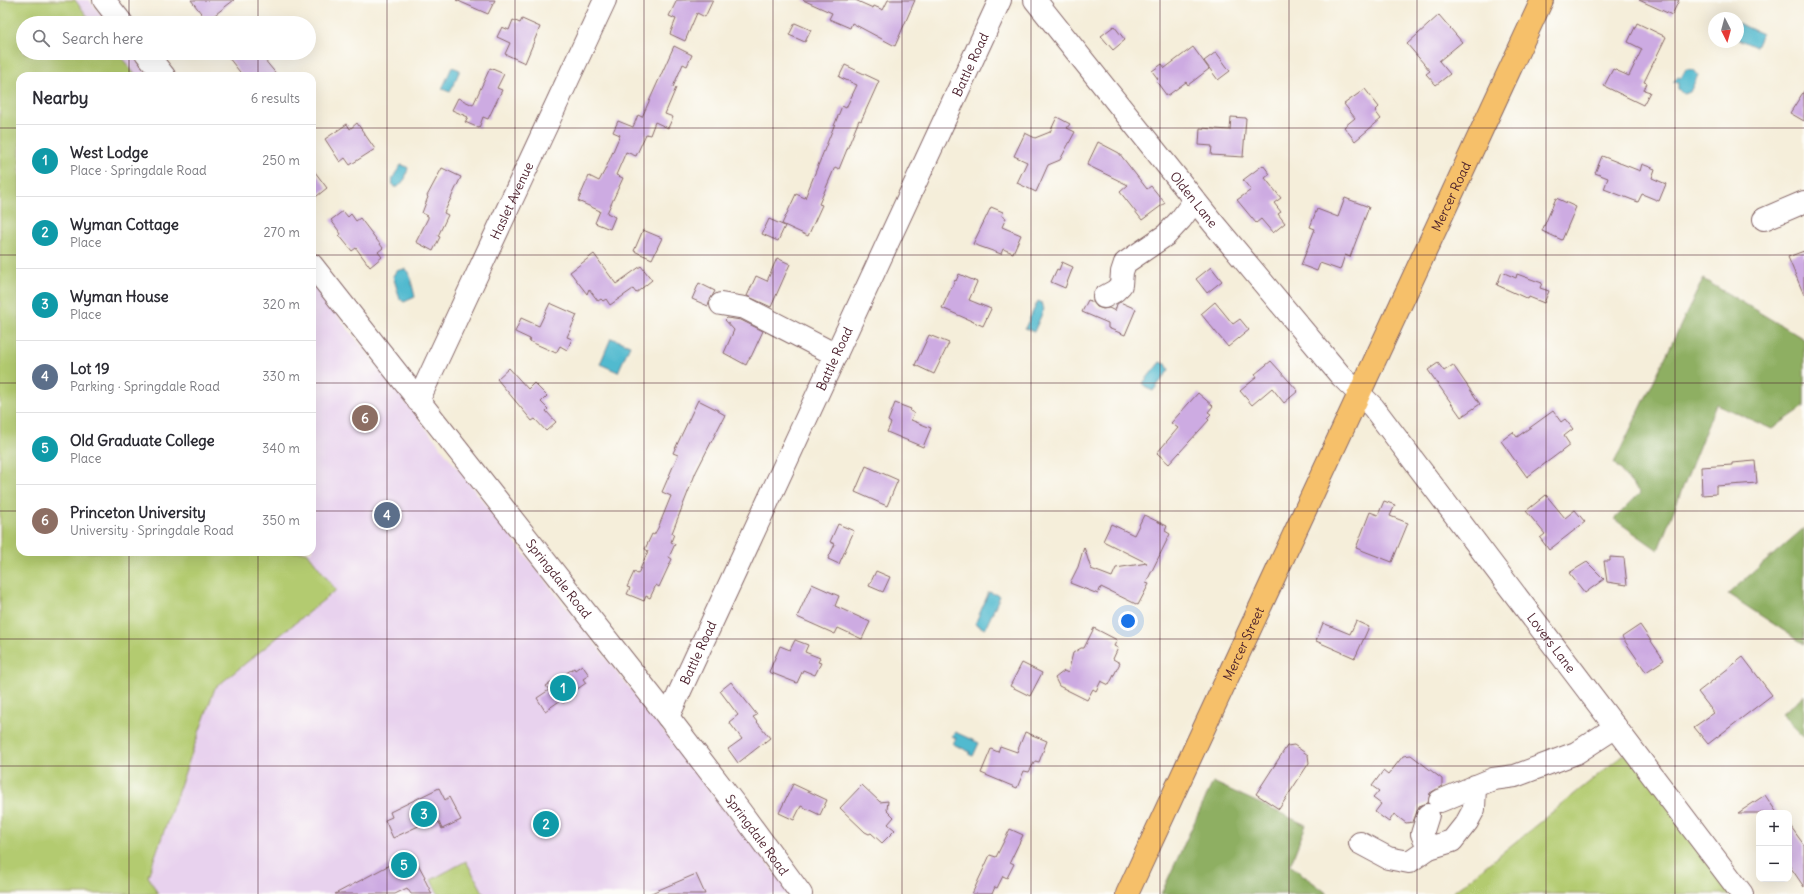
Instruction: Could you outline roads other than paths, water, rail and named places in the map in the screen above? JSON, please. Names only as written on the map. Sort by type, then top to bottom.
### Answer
[{"type":"main road","name":"Mercer Road","points":[[1359,393],[1542,0]]},
{"type":"main road","name":"Mercer Street","points":[[1127,894],[1359,393]]},
{"type":"street","points":[[104,0],[117,16]]},
{"type":"street","name":"Haslet Avenue","points":[[418,401],[605,0]]},
{"type":"street","name":"Battle Road","points":[[668,718],[1000,0]]},
{"type":"street","name":"Olden Lane","points":[[1036,0],[1194,201],[1341,376],[1359,393]]},
{"type":"street","points":[[151,60],[161,72]]},
{"type":"street","points":[[1104,297],[1121,286],[1122,272],[1125,263],[1166,235],[1181,219],[1194,201]]},
{"type":"street","points":[[1764,219],[1804,202]]},
{"type":"street","name":"Springdale Road","points":[[316,270],[668,718],[740,811],[801,894]]},
{"type":"street","points":[[721,304],[745,308],[836,355]]},
{"type":"street","name":"Lovers Lane","points":[[1359,393],[1373,407],[1742,894]]},
{"type":"street","points":[[1429,848],[1422,834],[1434,808],[1475,786],[1493,779],[1515,776],[1576,754],[1616,727]]},
{"type":"street","points":[[1360,844],[1388,858],[1409,862],[1429,848],[1452,841],[1467,822],[1474,808],[1475,786]]},
{"type":"water","points":[[1744,26],[1762,34],[1756,47],[1744,42]]},
{"type":"water","points":[[452,67],[460,70],[450,92],[442,89]]},
{"type":"water","points":[[1686,69],[1694,70],[1698,75],[1690,92],[1683,94],[1678,89],[1678,83],[1673,82],[1678,77],[1681,78]]},
{"type":"water","points":[[401,165],[408,168],[405,179],[398,187],[394,187],[392,181]]},
{"type":"water","points":[[404,269],[409,272],[415,297],[404,302],[400,299],[393,276],[396,271]]},
{"type":"water","points":[[1038,301],[1041,302],[1044,309],[1034,332],[1025,328]]},
{"type":"water","points":[[611,338],[630,345],[618,372],[600,364]]},
{"type":"water","points":[[1160,362],[1166,364],[1169,370],[1153,391],[1146,388],[1143,383]]},
{"type":"water","points":[[989,592],[1000,596],[985,629],[975,624]]},
{"type":"water","points":[[955,732],[979,743],[973,756],[970,755],[970,752],[953,744],[956,738],[952,736]]},
{"type":"place","name":"Princeton University","points":[[365,418]]},
{"type":"place","name":"Lot 19","points":[[387,515]]},
{"type":"place","name":"West Lodge","points":[[563,688]]},
{"type":"place","name":"Wyman House","points":[[424,814]]},
{"type":"place","name":"Wyman Cottage","points":[[546,824]]},
{"type":"place","name":"Old Graduate College","points":[[404,865]]}]
